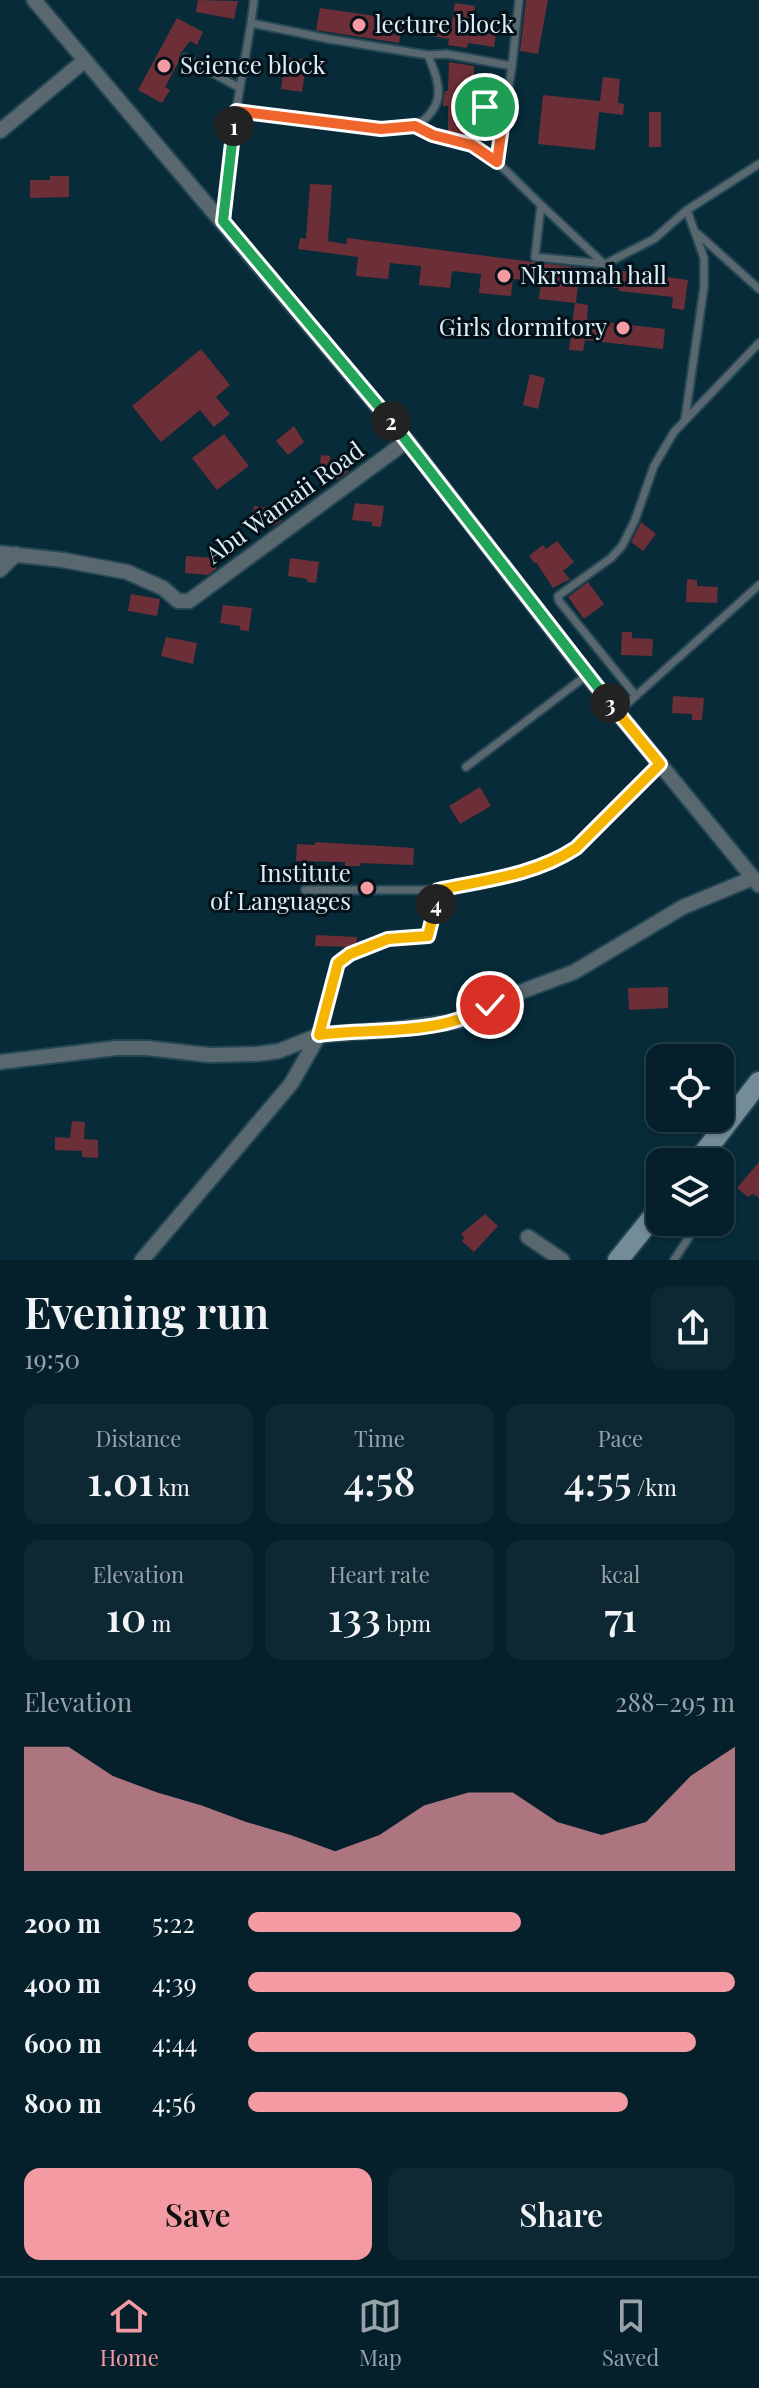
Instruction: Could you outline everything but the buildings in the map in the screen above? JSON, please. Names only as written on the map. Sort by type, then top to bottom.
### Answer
[{"type":"main road","points":[[715,1148],[759,1082]]},
{"type":"main road","points":[[618,1260],[646,1225]]},
{"type":"street","points":[[0,1062],[116,1048],[209,1055],[257,1054],[279,1051],[319,1035],[442,1024],[472,1017],[504,998],[574,972],[683,907],[756,881],[587,675],[407,441],[34,0]]},
{"type":"street","points":[[0,131],[84,61]]},
{"type":"street","name":"Abu Wamaii Road","points":[[16,554],[127,572],[163,588],[178,601],[189,601],[407,441]]},
{"type":"street","points":[[0,553],[16,554]]},
{"type":"street","points":[[0,570],[16,554]]},
{"type":"street","points":[[142,1260],[291,1084],[319,1035]]},
{"type":"street","points":[[528,1237],[562,1260]]},
{"type":"lane","points":[[223,221],[236,111],[254,0]]},
{"type":"lane","points":[[497,162],[519,0]]},
{"type":"lane","points":[[251,23],[329,39],[512,66]]},
{"type":"lane","points":[[415,126],[429,115],[438,99],[437,81],[428,55]]},
{"type":"lane","points":[[185,58],[240,88]]},
{"type":"lane","points":[[504,113],[485,107],[488,102],[505,104]]},
{"type":"lane","points":[[236,111],[381,129],[415,126],[433,135],[472,145],[497,162],[605,264]]},
{"type":"lane","points":[[541,205],[535,257],[605,264],[654,239],[687,210],[759,164]]},
{"type":"lane","points":[[685,419],[704,287],[704,258],[687,210]]},
{"type":"lane","points":[[697,233],[759,289]]},
{"type":"lane","points":[[636,696],[580,629],[558,596],[611,558],[622,546],[635,520],[654,466],[685,419],[759,343]]},
{"type":"lane","points":[[618,712],[759,585]]},
{"type":"lane","points":[[466,767],[587,675]]},
{"type":"lane","points":[[305,890],[438,890],[529,871],[576,848],[660,764]]},
{"type":"lane","points":[[319,1035],[338,963],[357,950],[388,939],[428,936],[438,890]]},
{"type":"lane","points":[[674,1260],[690,1236]]},
{"type":"place","name":"lecture block","points":[[359,25]]},
{"type":"place","name":"Science block","points":[[164,66]]},
{"type":"place","name":"Nkrumah hall","points":[[504,276]]},
{"type":"place","name":"Girls dormitory","points":[[623,328]]},
{"type":"place","name":"Institute of Languages","points":[[367,888]]},
{"type":"route","points":[[485,107],[504,113],[497,162],[472,145],[433,135],[415,126],[381,129],[236,111],[223,221],[407,441],[564,647],[660,764],[576,848],[529,871],[438,890],[428,936],[388,939],[350,954],[338,963],[319,1035],[442,1024],[472,1017],[490,1005]]}]
